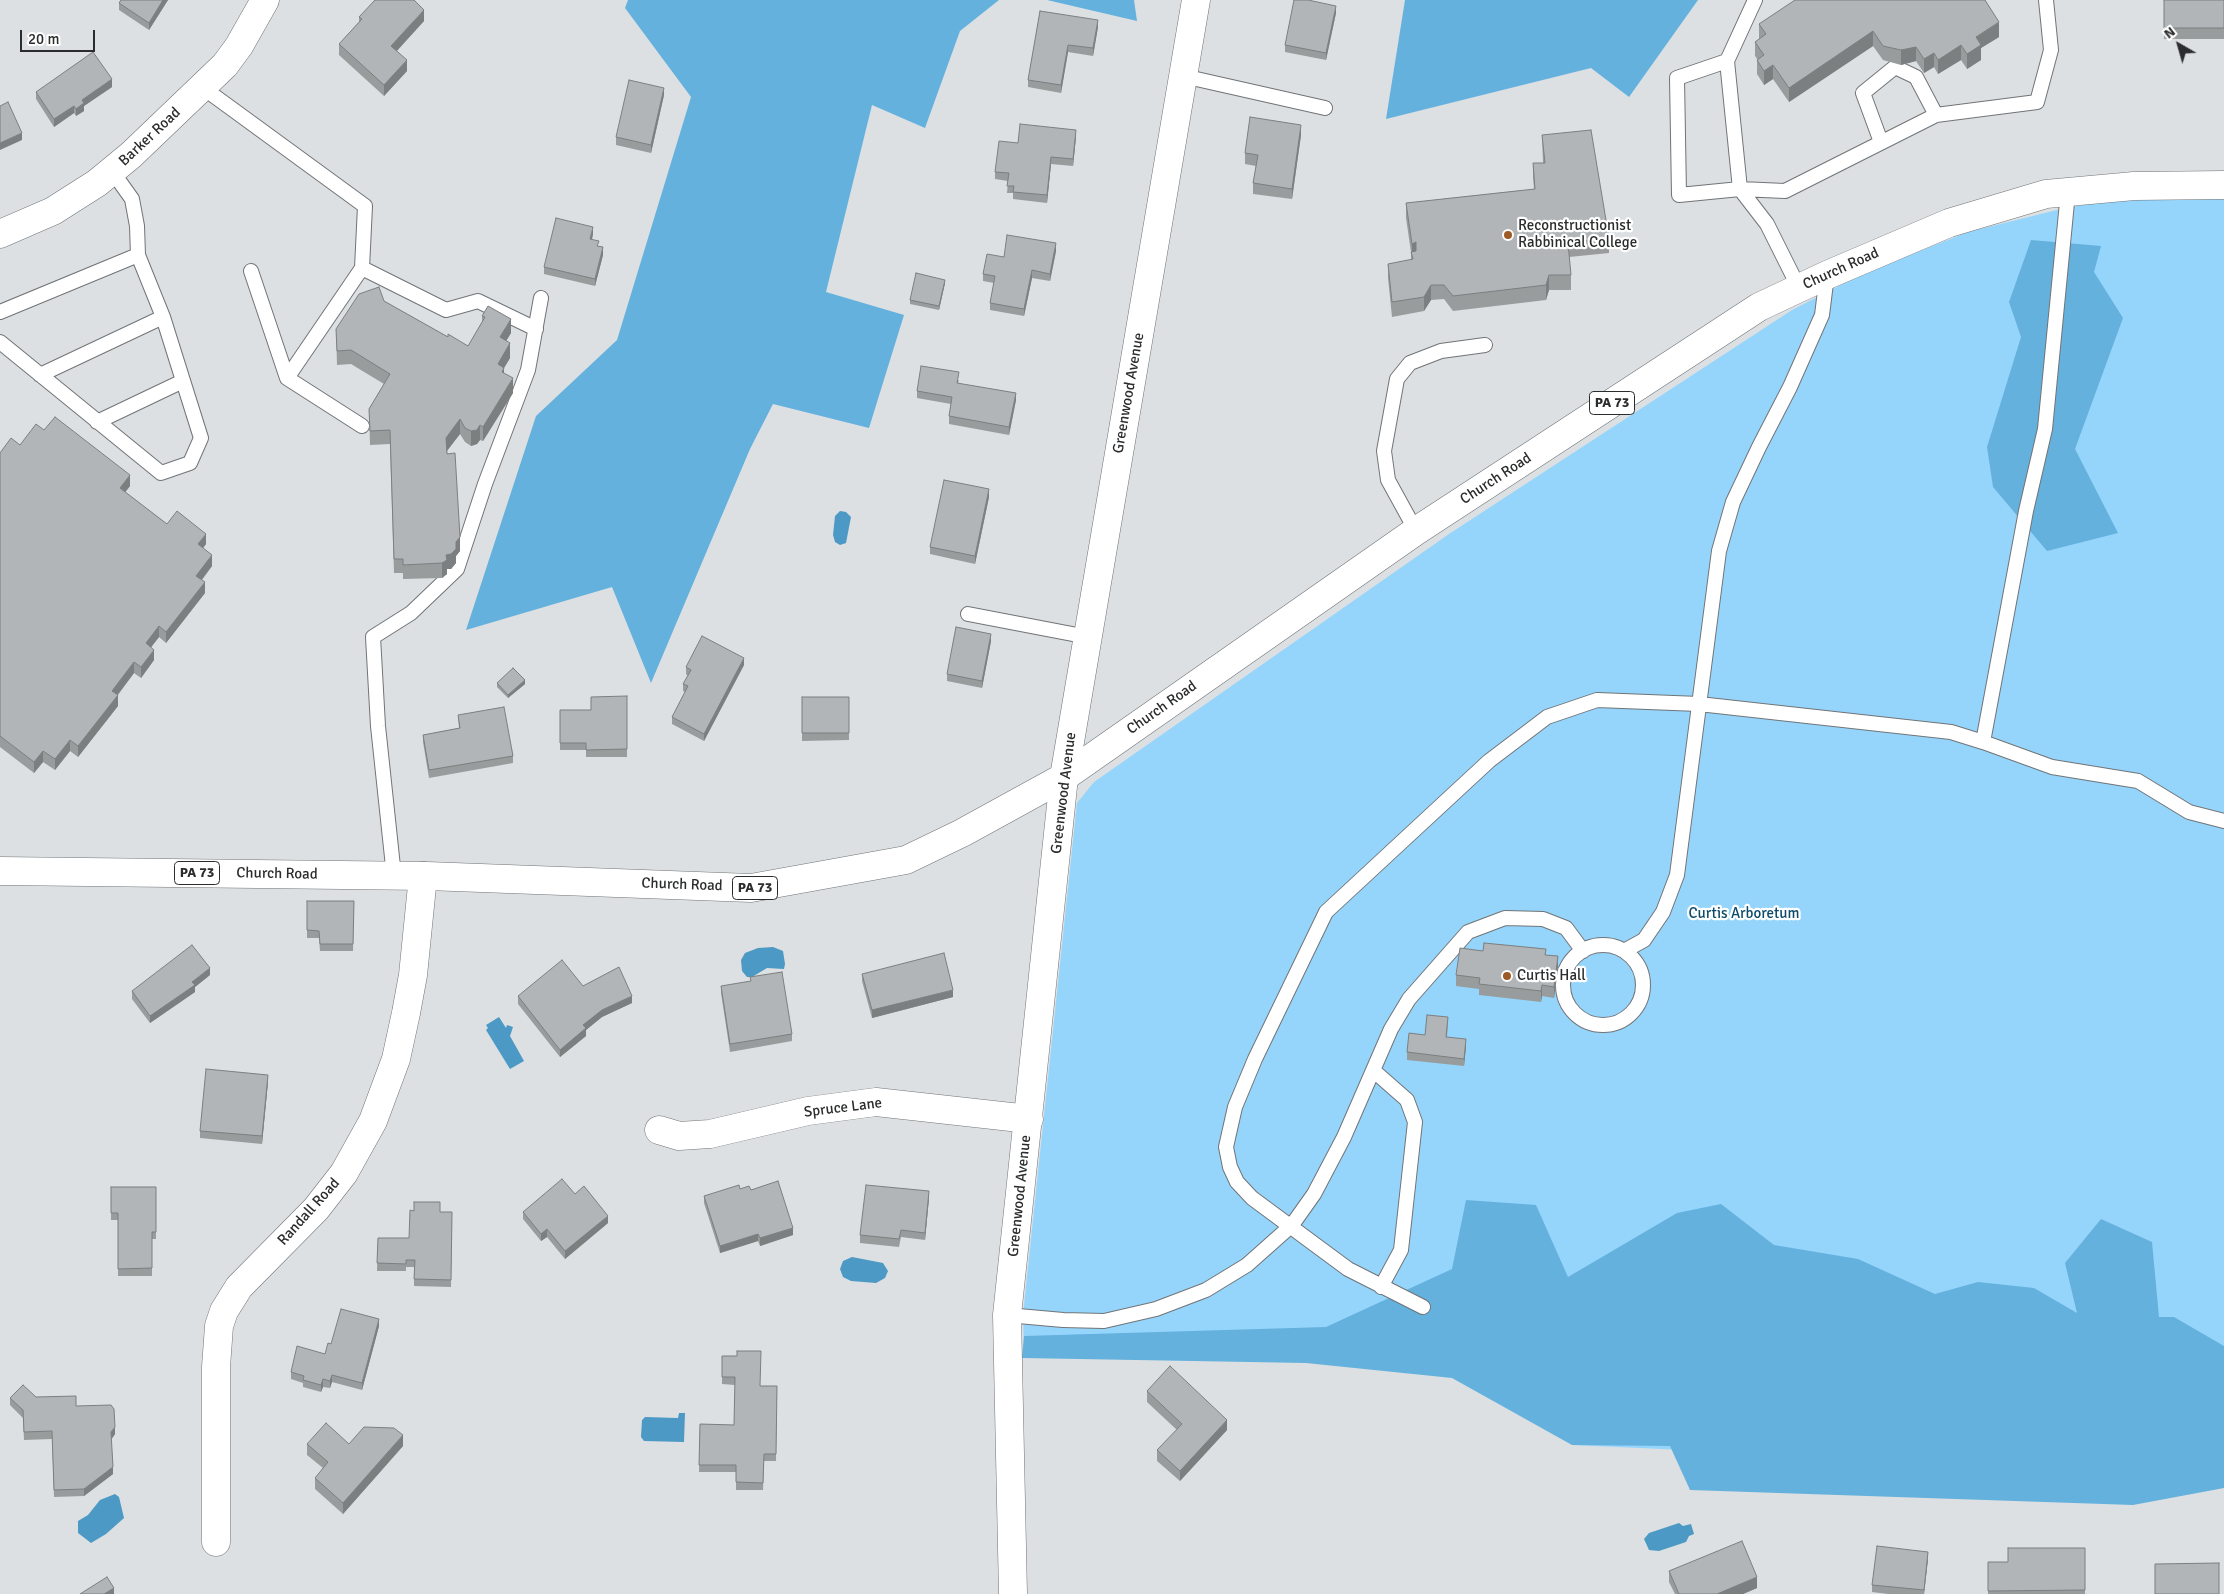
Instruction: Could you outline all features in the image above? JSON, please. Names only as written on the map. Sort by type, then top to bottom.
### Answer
[{"type":"main road","name":"Barker Road","points":[[0,234],[53,211],[112,172],[225,64],[239,46],[265,0]]},
{"type":"main road","name":"Greenwood Avenue","points":[[1013,1594],[1007,1314],[1064,777],[1196,0]]},
{"type":"main road","name":"Church Road","points":[[0,871],[423,876],[752,888],[906,860],[962,833],[1064,777],[1416,531],[1759,308],[1826,275],[1949,223],[2046,194],[2134,186],[2224,185]]},
{"type":"main road","name":"Randall Road","points":[[216,1542],[216,1367],[219,1326],[224,1311],[239,1286],[316,1209],[344,1173],[373,1121],[392,1074],[401,1039],[412,983],[423,876]]},
{"type":"main road","name":"Spruce Lane","points":[[659,1130],[679,1136],[710,1134],[808,1111],[876,1102],[1028,1118]]},
{"type":"lane","points":[[1756,0],[1727,61],[1740,189],[1767,224],[1799,288]]},
{"type":"lane","points":[[1727,61],[1677,78],[1679,195],[1740,189],[1785,191],[1936,115],[2037,102],[2051,50],[2046,0]]},
{"type":"lane","points":[[1881,142],[1863,93],[1895,67],[1916,78],[1936,115]]},
{"type":"lane","points":[[1183,76],[1325,108]]},
{"type":"lane","points":[[202,87],[365,206],[362,268],[287,378]]},
{"type":"lane","points":[[0,342],[161,473],[190,463],[201,438],[163,317],[138,255],[137,226],[132,200],[112,172]]},
{"type":"lane","points":[[1983,742],[2026,511],[2045,429],[2068,192]]},
{"type":"lane","points":[[0,312],[138,255]]},
{"type":"lane","points":[[362,268],[446,310],[478,301],[536,329]]},
{"type":"lane","points":[[251,271],[287,378],[362,426]]},
{"type":"lane","points":[[1624,951],[1644,940],[1663,912],[1678,875],[1710,612],[1721,543],[1733,502],[1790,387],[1822,315],[1826,275]]},
{"type":"lane","points":[[394,876],[378,726],[373,637],[411,613],[457,570],[485,484],[528,370],[541,298]]},
{"type":"lane","points":[[40,375],[163,317]]},
{"type":"lane","points":[[1416,531],[1388,480],[1384,451],[1398,379],[1410,363],[1441,351],[1485,345]]},
{"type":"lane","points":[[98,422],[183,382]]},
{"type":"lane","points":[[968,614],[1088,637]]},
{"type":"lane","points":[[1423,1307],[1381,1287],[1340,1264],[1292,1225],[1252,1198],[1237,1182],[1230,1167],[1226,1147],[1235,1107],[1255,1059],[1326,912],[1489,761],[1547,717],[1597,700],[1700,704],[1951,732],[2052,767],[2138,781],[2189,812],[2224,821]]},
{"type":"lane","points":[[1007,1314],[1063,1320],[1104,1321],[1156,1309],[1206,1290],[1247,1265],[1292,1225],[1314,1194],[1344,1137],[1391,1029],[1409,999],[1468,932],[1505,918],[1543,919],[1566,928],[1583,951]]},
{"type":"lane","points":[[1604,945],[1614,946],[1634,959],[1641,970],[1642,995],[1637,1007],[1628,1017],[1616,1023],[1603,1025],[1591,1023],[1579,1017],[1570,1008],[1565,996],[1566,970],[1573,959],[1583,951],[1604,945]]},
{"type":"lane","points":[[1374,1071],[1408,1100],[1415,1122],[1401,1250],[1381,1287]]},
{"type":"green space","name":"Curtis Arboretum","points":[[2167,198],[2224,199],[2224,1474],[1572,1445],[1578,1364],[1024,1348],[1023,1315],[1077,803],[1094,782],[1449,534],[1792,310],[1864,273],[1968,232],[2065,208],[2112,200]]},
{"type":"shaded area","points":[[628,0],[999,0],[960,31],[925,128],[872,105],[826,292],[904,315],[869,428],[773,404],[750,449],[651,683],[612,587],[466,630],[536,416],[617,340],[691,97],[625,8]]},
{"type":"shaded area","points":[[1047,0],[1134,0],[1137,21]]},
{"type":"shaded area","points":[[1405,0],[1698,0],[1629,97],[1591,68],[1386,119]]},
{"type":"shaded area","points":[[2031,240],[2101,246],[2094,272],[2123,318],[2075,449],[2118,533],[2047,551],[1993,487],[1987,447],[2021,337],[2009,302]]},
{"type":"shaded area","points":[[840,511],[846,512],[851,517],[846,543],[840,545],[835,542],[833,535],[835,516]]},
{"type":"shaded area","points":[[773,947],[783,951],[784,969],[767,968],[752,977],[747,977],[742,971],[741,960],[745,953],[758,948]]},
{"type":"shaded area","points":[[499,1017],[506,1028],[507,1025],[513,1027],[510,1036],[524,1061],[510,1069],[486,1030],[488,1028],[486,1025]]},
{"type":"shaded area","points":[[1466,1200],[1536,1205],[1568,1277],[1677,1213],[1721,1204],[1774,1245],[1858,1259],[1935,1294],[1978,1282],[2034,1288],[2077,1313],[2065,1263],[2101,1219],[2152,1242],[2159,1317],[2174,1317],[2224,1346],[2224,1488],[2133,1505],[1690,1490],[1670,1446],[1572,1445],[1452,1378],[1306,1363],[1022,1358],[1024,1336],[1326,1327],[1452,1269]]},
{"type":"shaded area","points":[[852,1257],[883,1263],[888,1271],[885,1278],[876,1283],[851,1281],[843,1277],[840,1269],[843,1261]]},
{"type":"shaded area","points":[[679,1413],[685,1413],[684,1442],[644,1441],[641,1437],[642,1420],[645,1417],[678,1418]]},
{"type":"shaded area","points":[[115,1494],[119,1497],[124,1518],[106,1534],[91,1543],[78,1533],[78,1521],[88,1515],[100,1500]]},
{"type":"shaded area","points":[[1679,1523],[1683,1526],[1691,1524],[1694,1534],[1689,1536],[1686,1542],[1659,1551],[1649,1550],[1644,1539],[1649,1533]]},
{"type":"building","points":[[121,0],[163,0],[149,23],[119,3]]},
{"type":"building","points":[[375,0],[414,0],[424,10],[391,46],[407,60],[384,85],[339,44],[362,19],[359,17]]},
{"type":"building","points":[[1294,0],[1308,0],[1336,6],[1326,53],[1285,45]]},
{"type":"building","points":[[1795,0],[1985,0],[1999,22],[1976,37],[1981,45],[1967,54],[1961,45],[1938,60],[1934,53],[1924,59],[1916,47],[1901,50],[1883,46],[1873,31],[1789,88],[1773,65],[1764,71],[1757,60],[1764,55],[1755,42],[1766,34],[1759,24]]},
{"type":"building","points":[[2164,0],[2224,0],[2224,28],[2164,28]]},
{"type":"building","points":[[1040,11],[1098,20],[1093,48],[1068,45],[1061,85],[1028,80]]},
{"type":"building","points":[[93,52],[112,79],[82,100],[84,103],[76,109],[74,106],[54,119],[36,92]]},
{"type":"building","points":[[629,80],[664,88],[651,145],[616,137]]},
{"type":"building","points":[[8,102],[22,133],[0,143],[0,106]]},
{"type":"building","points":[[1250,117],[1301,125],[1292,189],[1253,183],[1258,155],[1245,153]]},
{"type":"building","points":[[1020,124],[1076,130],[1073,159],[1051,157],[1047,195],[1013,192],[1014,186],[1007,186],[1009,173],[995,172],[999,141],[1018,143]]},
{"type":"building","name":"Reconstructionist Rabbinical College","points":[[1591,130],[1609,238],[1568,243],[1571,275],[1549,275],[1546,285],[1453,296],[1444,285],[1431,285],[1424,297],[1392,302],[1388,264],[1413,259],[1411,252],[1416,251],[1416,242],[1412,244],[1406,203],[1535,189],[1533,163],[1545,163],[1542,135]]},
{"type":"building","points":[[556,218],[593,227],[590,239],[599,241],[597,246],[603,247],[595,279],[544,267]]},
{"type":"building","points":[[1007,235],[1056,243],[1050,274],[1032,270],[1024,309],[990,303],[995,276],[983,274],[987,254],[1004,257]]},
{"type":"building","points":[[916,273],[945,280],[939,306],[910,300]]},
{"type":"building","points":[[379,287],[384,301],[448,337],[448,334],[468,346],[485,317],[482,316],[488,306],[511,319],[500,337],[510,343],[498,364],[504,368],[502,372],[513,378],[483,427],[480,425],[477,430],[471,431],[465,428],[460,419],[446,438],[447,454],[455,453],[460,537],[456,542],[456,549],[451,554],[446,555],[447,560],[442,563],[403,565],[403,559],[394,559],[390,430],[370,431],[369,409],[390,374],[351,350],[337,351],[336,329],[359,294]]},
{"type":"building","points":[[921,366],[959,372],[957,383],[1016,393],[1009,427],[949,416],[952,397],[917,391]]},
{"type":"building","points":[[55,417],[130,475],[120,488],[167,524],[177,511],[206,534],[198,544],[212,555],[196,576],[205,582],[166,632],[159,626],[146,643],[154,650],[141,667],[134,662],[112,691],[118,695],[78,746],[70,740],[55,759],[43,751],[34,762],[0,736],[0,453],[11,438],[20,445],[36,424],[44,430]]},
{"type":"building","points":[[944,480],[989,489],[975,556],[930,547]]},
{"type":"building","points":[[956,627],[991,634],[982,681],[947,674]]},
{"type":"building","points":[[702,636],[744,658],[704,734],[672,717],[688,686],[683,684],[691,670],[686,667]]},
{"type":"building","points":[[513,668],[525,680],[508,695],[497,683]]},
{"type":"building","points":[[627,696],[627,749],[586,750],[586,743],[560,743],[560,710],[591,710],[591,697]]},
{"type":"building","points":[[802,697],[849,697],[849,733],[802,733]]},
{"type":"building","points":[[504,707],[513,756],[429,770],[423,735],[460,728],[458,715]]},
{"type":"building","points":[[307,901],[354,901],[353,944],[320,944],[319,931],[307,930]]},
{"type":"building","name":"Curtis Hall","points":[[1484,943],[1546,949],[1545,955],[1558,956],[1554,987],[1542,985],[1541,991],[1479,984],[1480,978],[1456,975],[1460,948],[1483,951]]},
{"type":"building","points":[[192,945],[210,968],[192,982],[195,985],[150,1016],[132,991]]},
{"type":"building","points":[[944,953],[953,990],[872,1010],[862,974]]},
{"type":"building","points":[[562,960],[583,986],[619,967],[632,996],[602,1010],[583,1025],[586,1028],[560,1050],[518,996]]},
{"type":"building","points":[[782,972],[792,1034],[730,1044],[721,986],[751,981],[750,977]]},
{"type":"building","points":[[1427,1015],[1448,1017],[1446,1037],[1466,1039],[1464,1059],[1407,1052],[1409,1033],[1425,1035]]},
{"type":"building","points":[[206,1069],[268,1075],[262,1136],[200,1131]]},
{"type":"building","points":[[562,1179],[575,1194],[584,1186],[608,1216],[565,1251],[547,1229],[541,1234],[523,1212]]},
{"type":"building","points":[[778,1181],[793,1228],[760,1238],[758,1234],[720,1246],[704,1196],[739,1185],[740,1189],[749,1186],[751,1190]]},
{"type":"building","points":[[866,1185],[929,1191],[925,1233],[901,1230],[899,1239],[860,1235]]},
{"type":"building","points":[[111,1187],[156,1187],[156,1232],[152,1232],[152,1268],[118,1269],[118,1213],[111,1213]]},
{"type":"building","points":[[414,1202],[440,1202],[440,1212],[452,1212],[451,1280],[414,1279],[415,1260],[406,1260],[406,1264],[377,1263],[378,1238],[409,1238],[410,1210],[414,1211]]},
{"type":"building","points":[[341,1309],[379,1319],[362,1383],[332,1375],[330,1381],[323,1379],[321,1385],[303,1380],[304,1376],[291,1372],[297,1346],[325,1354],[328,1343],[331,1344]]},
{"type":"building","points":[[737,1351],[761,1351],[760,1386],[777,1386],[776,1454],[764,1454],[763,1483],[736,1482],[736,1465],[699,1465],[700,1424],[734,1425],[735,1377],[722,1377],[722,1356],[737,1356]]},
{"type":"building","points":[[1170,1366],[1227,1420],[1180,1471],[1157,1450],[1182,1424],[1147,1391]]},
{"type":"building","points":[[23,1385],[36,1397],[76,1396],[76,1406],[111,1405],[114,1409],[115,1427],[111,1432],[113,1467],[84,1489],[54,1490],[52,1431],[24,1432],[23,1410],[10,1398]]},
{"type":"building","points":[[326,1423],[349,1444],[364,1427],[394,1428],[403,1435],[343,1503],[315,1478],[328,1462],[307,1444]]},
{"type":"building","points":[[1742,1541],[1757,1577],[1717,1594],[1679,1594],[1669,1571]]},
{"type":"building","points":[[1877,1546],[1928,1552],[1924,1590],[1872,1585]]},
{"type":"building","points":[[2008,1548],[2085,1548],[2085,1590],[1988,1591],[1988,1562],[2008,1562]]},
{"type":"building","points":[[2219,1563],[2219,1594],[2155,1594],[2155,1564]]},
{"type":"building","points":[[107,1577],[114,1588],[104,1594],[80,1594]]},
{"type":"place","name":"Reconstructionist Rabbinical College","points":[[1508,235]]},
{"type":"place","name":"Curtis Hall","points":[[1507,976]]}]
